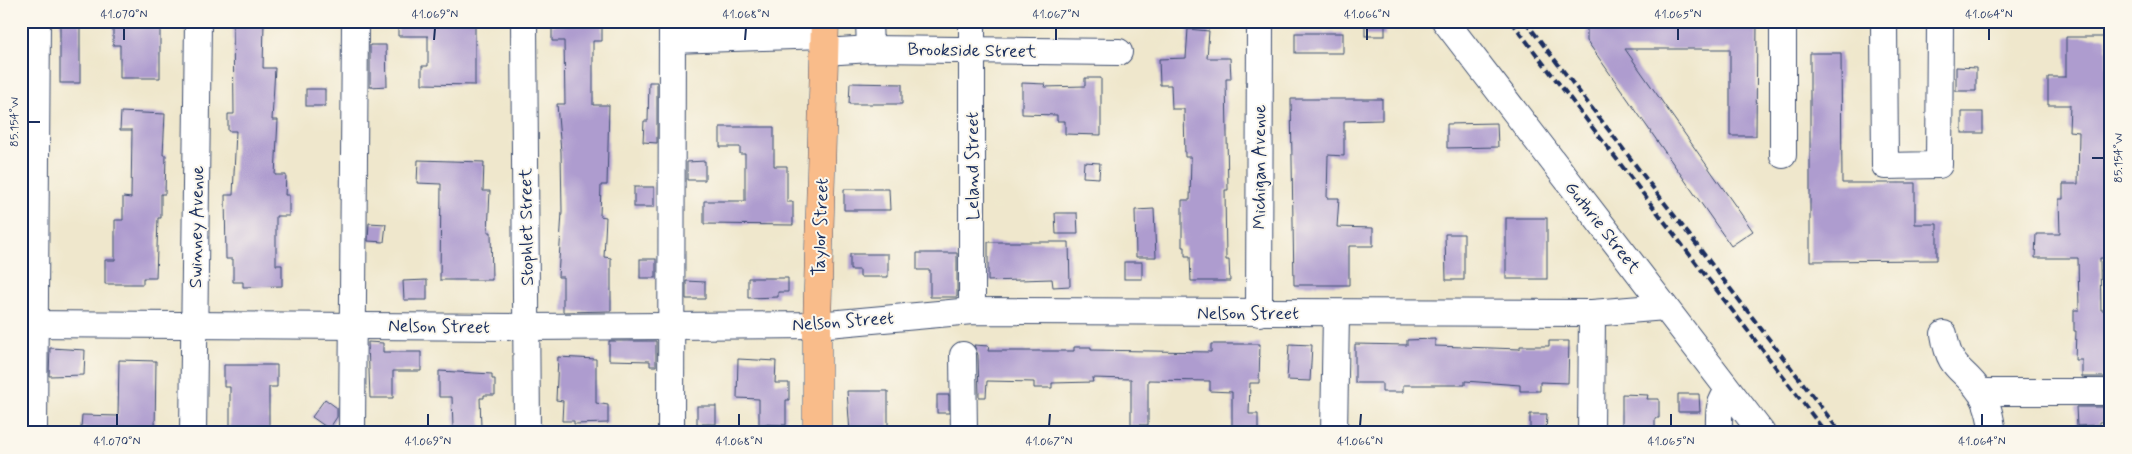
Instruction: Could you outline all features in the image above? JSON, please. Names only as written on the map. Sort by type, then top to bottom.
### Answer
[{"type":"main road","name":"Taylor Street","points":[[817,433],[816,325],[825,36]]},
{"type":"street","points":[[34,433],[28,324],[37,21]]},
{"type":"street","name":"Swinney Avenue","points":[[192,433],[198,21]]},
{"type":"street","points":[[352,433],[355,21]]},
{"type":"street","name":"Stophlet Street","points":[[524,21],[527,433]]},
{"type":"street","points":[[869,21],[870,49]]},
{"type":"street","name":"Leland Street","points":[[972,21],[972,312]]},
{"type":"street","name":"Michigan Avenue","points":[[1259,313],[1260,21]]},
{"type":"street","name":"Guthrie Street","points":[[1445,21],[1762,433]]},
{"type":"street","points":[[1783,21],[1783,155]]},
{"type":"street","points":[[1884,21],[1885,166],[1940,165],[1940,21]]},
{"type":"street","points":[[671,433],[672,31]]},
{"type":"street","name":"Brookside Street","points":[[672,31],[825,36],[870,49],[1119,52]]},
{"type":"street","name":"Nelson Street","points":[[28,324],[194,323],[527,327],[816,325],[972,312],[1592,313],[1665,307]]},
{"type":"street","points":[[1591,433],[1592,313]]},
{"type":"street","points":[[1334,433],[1336,314]]},
{"type":"street","points":[[1944,334],[1946,350],[1952,362],[1980,392],[1993,433]]},
{"type":"street","points":[[963,355],[964,433]]},
{"type":"street","points":[[1720,433],[1720,406],[1722,398],[1729,390]]},
{"type":"street","points":[[1980,392],[2111,392]]},
{"type":"building","points":[[60,21],[80,21],[80,83],[60,83]]},
{"type":"building","points":[[113,21],[160,21],[160,78],[120,78],[120,45],[113,45]]},
{"type":"building","points":[[233,21],[264,21],[263,68],[275,68],[272,120],[278,120],[275,175],[286,175],[285,195],[289,195],[289,216],[276,216],[276,265],[282,265],[282,286],[243,287],[243,282],[233,282],[233,259],[226,259],[225,195],[233,195],[236,131],[228,131],[228,114],[234,114]]},
{"type":"building","points":[[398,21],[475,21],[475,85],[422,84],[422,66],[428,66],[428,36],[398,36]]},
{"type":"building","points":[[1365,21],[1385,21],[1385,36],[1365,36]]},
{"type":"building","points":[[1587,22],[1757,23],[1756,136],[1730,136],[1730,49],[1625,49],[1753,231],[1731,246],[1587,41]]},
{"type":"building","points":[[602,24],[602,41],[593,41],[593,105],[609,105],[607,185],[601,185],[600,216],[606,217],[604,257],[611,258],[611,311],[563,312],[563,277],[558,277],[562,212],[561,152],[557,104],[565,104],[564,41],[552,41],[552,25]]},
{"type":"building","points":[[1188,29],[1209,31],[1207,58],[1230,58],[1231,79],[1226,79],[1228,190],[1225,190],[1226,260],[1229,260],[1230,281],[1191,281],[1190,256],[1185,256],[1185,247],[1182,247],[1182,200],[1190,200],[1191,157],[1185,157],[1184,109],[1172,109],[1171,85],[1160,85],[1159,59],[1186,58]]},
{"type":"building","points":[[1295,33],[1343,33],[1343,53],[1295,53]]},
{"type":"building","points":[[2066,37],[2106,37],[2107,77],[2109,77],[2111,113],[2111,207],[2106,207],[2106,258],[2100,258],[2101,310],[2111,310],[2111,377],[2082,377],[2082,360],[2075,360],[2076,331],[2074,331],[2074,310],[2079,310],[2078,258],[2035,258],[2036,234],[2060,234],[2059,199],[2063,199],[2063,184],[2078,184],[2079,132],[2069,131],[2070,105],[2048,105],[2048,77],[2066,77]]},
{"type":"building","points":[[370,45],[386,45],[387,86],[370,87]]},
{"type":"building","points":[[1810,53],[1841,53],[1842,183],[1915,183],[1915,224],[1937,224],[1937,260],[1810,261]]},
{"type":"building","points":[[1956,67],[1976,68],[1976,91],[1956,91]]},
{"type":"building","points":[[1085,78],[1101,78],[1101,135],[1065,134],[1065,121],[1057,121],[1057,115],[1022,114],[1022,83],[1045,84],[1044,87],[1085,86]]},
{"type":"building","points":[[649,82],[657,82],[657,143],[643,142],[644,121],[648,121]]},
{"type":"building","points":[[850,83],[902,84],[902,104],[849,104]]},
{"type":"building","points":[[306,89],[325,89],[325,106],[306,106]]},
{"type":"building","points":[[1291,99],[1382,99],[1382,120],[1344,121],[1344,156],[1328,155],[1327,198],[1339,198],[1337,227],[1373,228],[1373,246],[1349,246],[1349,285],[1294,285]]},
{"type":"building","points":[[121,112],[165,114],[163,155],[166,155],[165,194],[161,194],[161,218],[158,218],[156,278],[143,278],[143,284],[105,284],[105,260],[115,260],[115,220],[123,220],[123,197],[131,198],[132,130],[120,130]]},
{"type":"building","points":[[1962,112],[1983,112],[1983,133],[1962,133]]},
{"type":"building","points":[[1497,123],[1498,147],[1447,148],[1447,124]]},
{"type":"building","points":[[720,127],[774,127],[774,166],[787,166],[787,202],[793,202],[793,225],[704,224],[704,201],[745,201],[745,154],[740,154],[740,147],[720,147]]},
{"type":"building","points":[[418,160],[484,162],[483,191],[490,191],[488,232],[491,232],[492,280],[440,280],[441,184],[417,183]]},
{"type":"building","points":[[705,161],[705,180],[687,180],[687,162]]},
{"type":"building","points":[[1084,162],[1100,163],[1099,178],[1083,177]]},
{"type":"building","points":[[634,187],[654,187],[654,207],[634,207]]},
{"type":"building","points":[[844,189],[889,189],[890,210],[844,210]]},
{"type":"building","points":[[1154,209],[1156,257],[1136,257],[1135,210]]},
{"type":"building","points":[[1055,213],[1077,213],[1078,234],[1056,234]]},
{"type":"building","points":[[1506,218],[1547,218],[1547,279],[1506,279]]},
{"type":"building","points":[[369,223],[386,224],[384,242],[368,241]]},
{"type":"building","points":[[1445,234],[1464,234],[1464,280],[1446,280]]},
{"type":"building","points":[[988,242],[1069,242],[1070,286],[1053,287],[1052,279],[988,281]]},
{"type":"building","points":[[917,253],[957,253],[957,297],[930,297],[930,270],[917,270]]},
{"type":"building","points":[[850,254],[888,254],[888,277],[860,277],[860,270],[850,270]]},
{"type":"building","points":[[640,259],[656,259],[656,278],[640,278]]},
{"type":"building","points":[[1124,262],[1142,262],[1142,279],[1124,279]]},
{"type":"building","points":[[748,278],[788,278],[788,292],[778,292],[778,297],[748,298]]},
{"type":"building","points":[[427,280],[427,300],[404,300],[403,281]]},
{"type":"building","points":[[686,281],[705,282],[705,299],[686,299]]},
{"type":"building","points":[[1435,339],[1435,346],[1520,349],[1520,346],[1549,346],[1549,341],[1569,341],[1568,383],[1540,382],[1540,391],[1520,391],[1520,385],[1465,381],[1465,385],[1403,385],[1403,392],[1382,392],[1382,383],[1355,383],[1355,344],[1407,345],[1407,340]]},
{"type":"building","points":[[609,341],[656,341],[656,366],[650,366],[650,361],[609,360]]},
{"type":"building","points":[[368,342],[383,343],[383,352],[421,352],[421,371],[393,371],[393,398],[370,398]]},
{"type":"building","points":[[1211,344],[1260,344],[1259,383],[1250,383],[1249,414],[1258,414],[1258,433],[1232,433],[1232,392],[1210,391],[1210,381],[1148,380],[1148,425],[1131,425],[1131,379],[1092,378],[1093,382],[1052,383],[1052,388],[1034,388],[1034,382],[987,381],[986,397],[979,397],[978,355],[974,345],[989,346],[988,351],[1074,351],[1074,347],[1091,347],[1091,350],[1211,352]]},
{"type":"building","points":[[1289,344],[1312,345],[1310,381],[1287,380]]},
{"type":"building","points":[[50,348],[85,350],[84,375],[49,376]]},
{"type":"building","points":[[558,357],[596,359],[596,403],[608,405],[608,423],[574,424],[574,421],[562,421],[563,401],[556,400]]},
{"type":"building","points":[[738,359],[776,361],[775,383],[789,383],[789,400],[786,400],[786,425],[759,424],[759,399],[737,398]]},
{"type":"building","points":[[119,360],[156,361],[155,432],[81,428],[82,415],[118,416]]},
{"type":"building","points":[[224,365],[277,365],[277,387],[269,387],[269,430],[230,430],[230,387],[224,387]]},
{"type":"building","points":[[439,371],[492,374],[492,379],[495,379],[495,395],[484,395],[484,398],[480,398],[481,427],[453,428],[452,397],[439,397]]},
{"type":"building","points":[[847,391],[888,391],[888,433],[850,433]]},
{"type":"building","points":[[1622,394],[1648,395],[1647,399],[1659,399],[1659,418],[1655,418],[1655,433],[1622,433]]},
{"type":"building","points":[[1678,394],[1699,394],[1700,412],[1678,412]]},
{"type":"building","points":[[937,395],[949,395],[949,413],[937,413]]},
{"type":"building","points":[[325,399],[337,408],[337,417],[329,429],[312,417]]},
{"type":"building","points":[[697,406],[716,406],[716,424],[697,424]]},
{"type":"building","points":[[2076,407],[2111,407],[2111,421],[2099,422],[2099,425],[2077,426]]},
{"type":"building","points":[[1530,414],[1547,414],[1546,432],[1530,432]]},
{"type":"railway","points":[[1511,21],[1826,433]]},
{"type":"railway","points":[[1525,21],[1841,433]]}]
